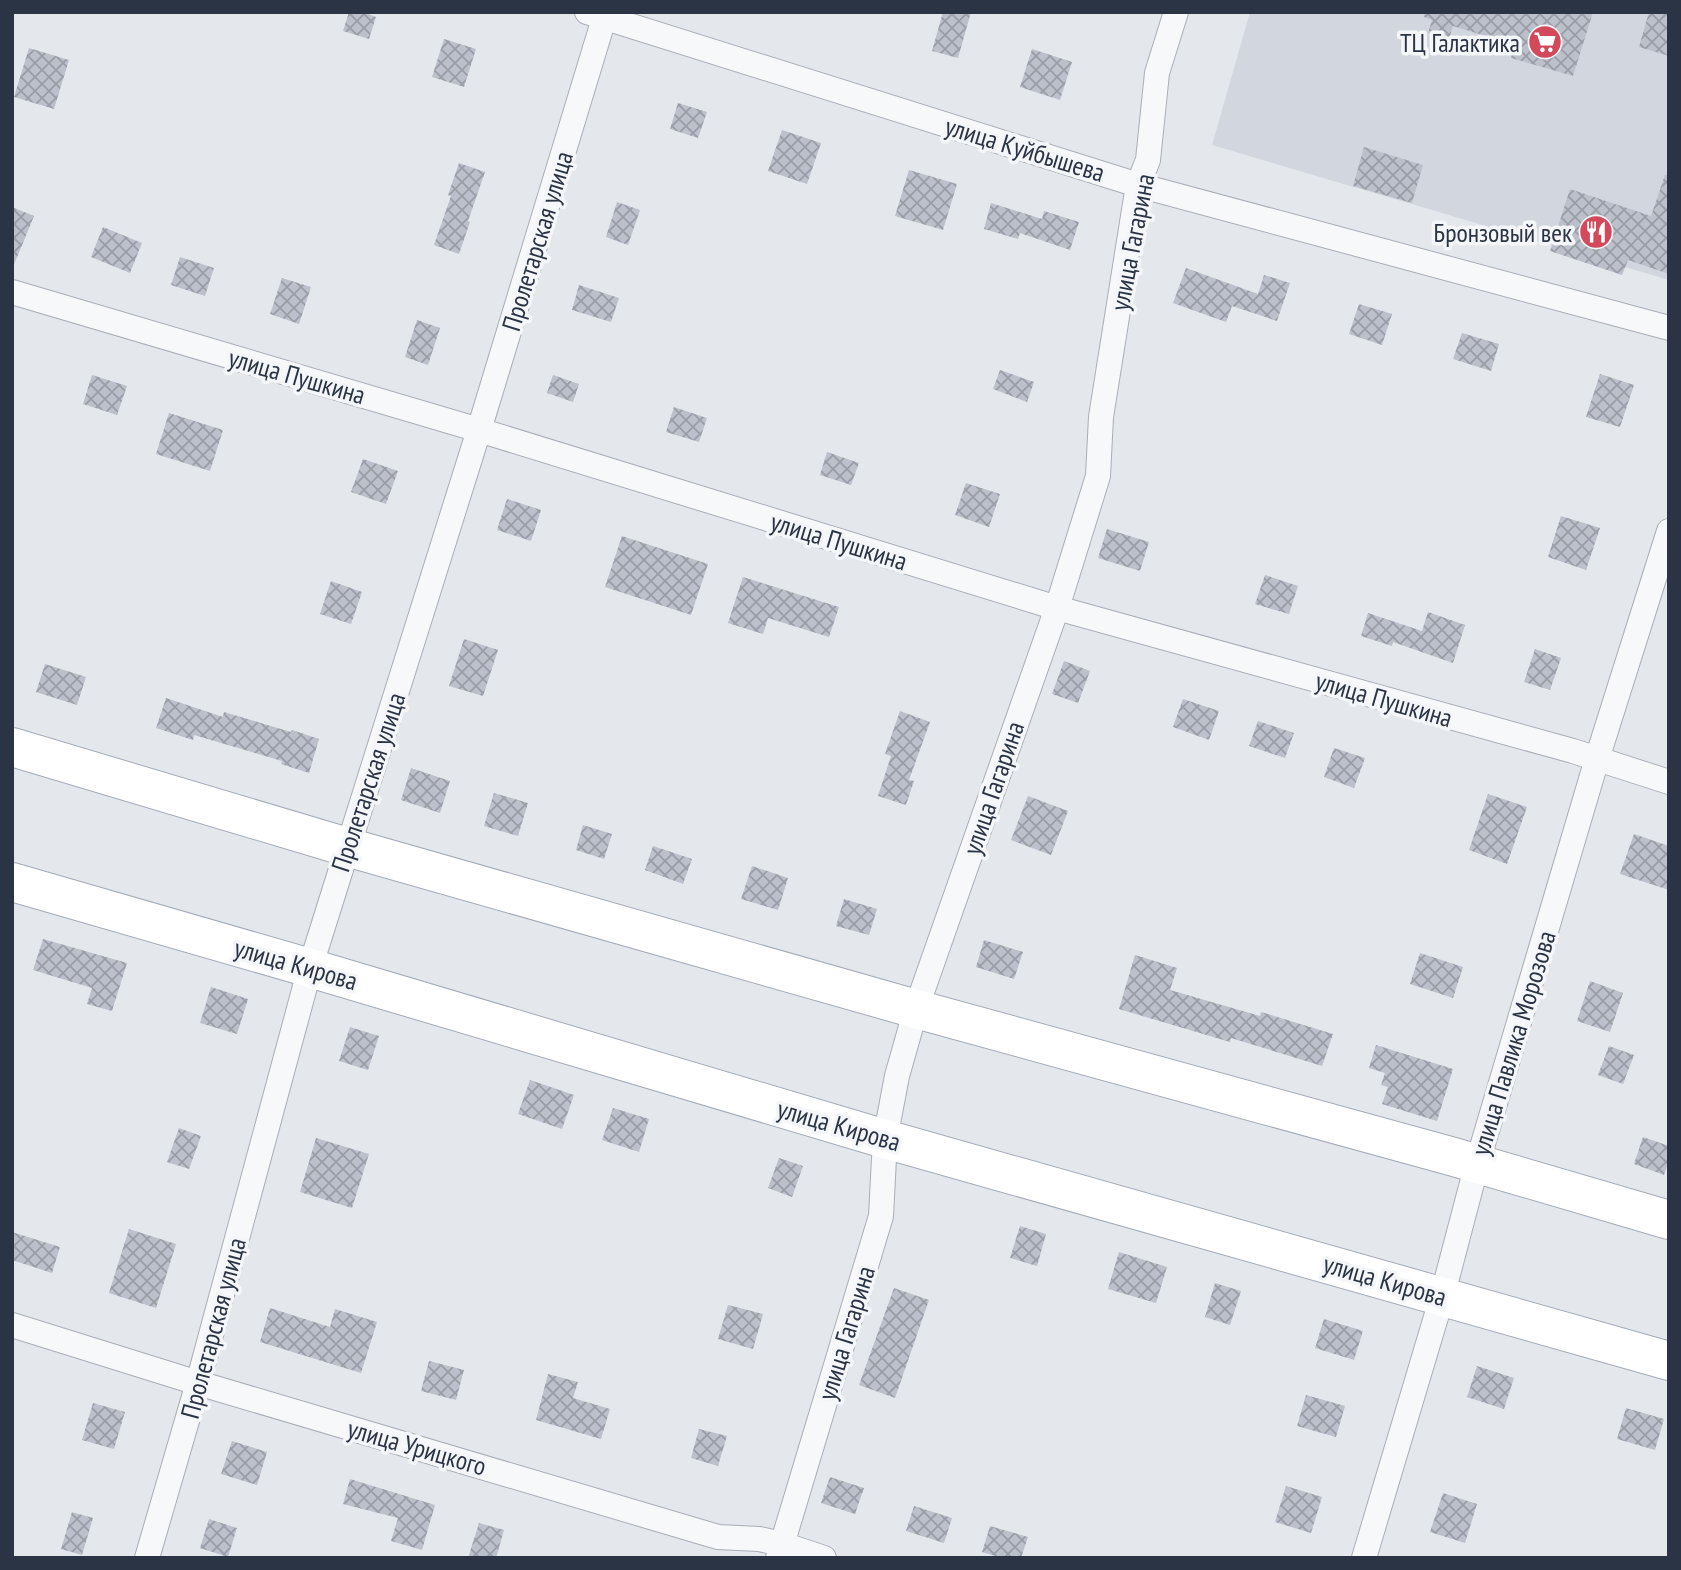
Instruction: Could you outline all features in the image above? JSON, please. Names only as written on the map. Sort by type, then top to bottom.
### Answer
[{"type":"main road","points":[[12,747],[347,847],[1669,1220]]},
{"type":"main road","name":"улица Кирова","points":[[12,882],[885,1139],[1669,1361]]},
{"type":"street","name":"улица Гагарина","points":[[780,1551],[881,1216],[885,1139],[897,1076],[916,1009],[1057,608],[1098,476],[1101,417],[1138,185],[1148,160],[1157,73],[1176,12]]},
{"type":"street","name":"улица Куйбышева","points":[[599,14],[1138,185],[1669,328]]},
{"type":"street","name":"Пролетарская улица","points":[[147,1558],[198,1383],[310,968],[479,430],[599,14]]},
{"type":"street","name":"улица Пушкина","points":[[12,292],[479,430],[1057,608],[1597,759],[1669,782]]},
{"type":"street","name":"улица Павлика Морозова","points":[[1364,1558],[1597,759],[1669,531]]},
{"type":"street","name":"улица Урицкого","points":[[12,1325],[198,1383],[718,1536],[759,1539],[780,1551],[824,1558]]},
{"type":"shaded area","points":[[1250,12],[1669,12],[1669,280],[1212,145]]},
{"type":"building","points":[[349,12],[363,12],[376,17],[369,39],[343,31]]},
{"type":"building","points":[[943,12],[971,12],[958,58],[932,51]]},
{"type":"building","name":"ТЦ Галактика","points":[[1424,12],[1593,12],[1573,76],[1511,58],[1515,45],[1453,26],[1449,39],[1428,33],[1432,20],[1424,17]]},
{"type":"building","points":[[1649,12],[1669,12],[1669,56],[1639,47]]},
{"type":"building","points":[[444,39],[476,49],[464,87],[432,77]]},
{"type":"building","points":[[29,48],[69,60],[54,109],[14,97]]},
{"type":"building","points":[[1032,49],[1072,62],[1060,100],[1020,87]]},
{"type":"building","points":[[678,103],[707,112],[698,138],[670,129]]},
{"type":"building","points":[[782,130],[821,143],[807,184],[768,171]]},
{"type":"building","points":[[1364,147],[1423,165],[1412,203],[1353,186]]},
{"type":"building","points":[[459,163],[485,172],[459,254],[434,245]]},
{"type":"building","points":[[909,170],[957,184],[943,230],[895,216]]},
{"type":"building","name":"Бронзовый век","points":[[1665,175],[1669,176],[1669,274],[1628,260],[1622,275],[1550,251],[1570,189],[1651,216]]},
{"type":"building","points":[[617,202],[640,210],[628,245],[606,237]]},
{"type":"building","points":[[991,203],[1042,219],[1044,211],[1079,222],[1070,250],[1020,233],[1018,239],[984,229]]},
{"type":"building","points":[[12,207],[34,216],[13,267],[12,267]]},
{"type":"building","points":[[103,227],[142,243],[130,273],[91,257]]},
{"type":"building","points":[[180,257],[214,268],[205,296],[171,285]]},
{"type":"building","points":[[1186,268],[1258,294],[1264,275],[1290,283],[1277,321],[1232,306],[1226,322],[1173,303]]},
{"type":"building","points":[[282,278],[311,287],[299,324],[270,314]]},
{"type":"building","points":[[579,285],[619,298],[611,322],[572,310]]},
{"type":"building","points":[[1359,304],[1392,314],[1382,345],[1349,334]]},
{"type":"building","points":[[417,320],[440,328],[428,365],[405,357]]},
{"type":"building","points":[[1462,333],[1499,344],[1491,371],[1453,359]]},
{"type":"building","points":[[1000,370],[1034,382],[1027,402],[993,389]]},
{"type":"building","points":[[1600,374],[1634,385],[1620,427],[1586,417]]},
{"type":"building","points":[[92,375],[127,386],[117,415],[83,404]]},
{"type":"building","points":[[553,375],[579,384],[573,402],[547,393]]},
{"type":"building","points":[[674,407],[707,418],[699,442],[666,432]]},
{"type":"building","points":[[169,413],[223,430],[210,471],[156,454]]},
{"type":"building","points":[[827,452],[859,463],[851,485],[820,475]]},
{"type":"building","points":[[363,459],[398,471],[386,504],[351,492]]},
{"type":"building","points":[[966,483],[1000,494],[989,527],[955,515]]},
{"type":"building","points":[[507,499],[541,510],[531,541],[497,530]]},
{"type":"building","points":[[1561,516],[1600,528],[1586,570],[1548,557]]},
{"type":"building","points":[[1107,529],[1149,542],[1140,571],[1098,558]]},
{"type":"building","points":[[622,536],[708,564],[691,615],[605,587]]},
{"type":"building","points":[[1265,575],[1298,586],[1289,614],[1255,604]]},
{"type":"building","points":[[743,577],[839,607],[829,637],[768,618],[763,634],[728,623]]},
{"type":"building","points":[[331,581],[362,592],[351,624],[320,614]]},
{"type":"building","points":[[1428,612],[1465,625],[1453,663],[1393,642],[1392,646],[1361,636],[1368,613],[1422,631]]},
{"type":"building","points":[[464,639],[498,650],[483,696],[449,686]]},
{"type":"building","points":[[1535,649],[1561,658],[1550,690],[1524,682]]},
{"type":"building","points":[[1064,661],[1090,671],[1078,703],[1052,694]]},
{"type":"building","points":[[45,664],[86,677],[77,705],[36,692]]},
{"type":"building","points":[[166,698],[223,717],[224,712],[319,739],[309,773],[281,764],[282,761],[194,735],[193,740],[156,728]]},
{"type":"building","points":[[1183,699],[1219,711],[1209,740],[1173,727]]},
{"type":"building","points":[[900,711],[930,722],[909,780],[914,781],[906,805],[878,796],[891,756],[885,754]]},
{"type":"building","points":[[1258,721],[1294,733],[1285,758],[1249,746]]},
{"type":"building","points":[[1334,748],[1365,758],[1354,788],[1324,777]]},
{"type":"building","points":[[411,768],[450,781],[440,813],[401,800]]},
{"type":"building","points":[[494,793],[528,803],[518,836],[484,826]]},
{"type":"building","points":[[1488,794],[1527,807],[1507,864],[1469,850]]},
{"type":"building","points":[[1028,796],[1068,811],[1051,855],[1011,840]]},
{"type":"building","points":[[583,825],[612,834],[604,859],[576,850]]},
{"type":"building","points":[[1634,834],[1669,846],[1669,890],[1620,874]]},
{"type":"building","points":[[653,846],[692,859],[683,884],[645,870]]},
{"type":"building","points":[[752,866],[788,878],[778,910],[741,899]]},
{"type":"building","points":[[844,899],[877,909],[869,935],[836,926]]},
{"type":"building","points":[[43,939],[127,963],[112,1011],[87,1004],[92,988],[33,970]]},
{"type":"building","points":[[984,940],[1023,952],[1014,979],[976,967]]},
{"type":"building","points":[[1420,953],[1463,967],[1453,998],[1410,984]]},
{"type":"building","points":[[1135,955],[1177,968],[1170,990],[1260,1016],[1261,1012],[1333,1034],[1322,1066],[1231,1038],[1230,1042],[1119,1009]]},
{"type":"building","points":[[1590,981],[1623,993],[1610,1032],[1577,1021]]},
{"type":"building","points":[[211,987],[248,999],[237,1034],[200,1023]]},
{"type":"building","points":[[350,1027],[379,1036],[368,1070],[339,1061]]},
{"type":"building","points":[[1376,1045],[1453,1069],[1437,1121],[1382,1104],[1388,1087],[1381,1085],[1385,1073],[1369,1068]]},
{"type":"building","points":[[1609,1046],[1634,1055],[1623,1084],[1598,1075]]},
{"type":"building","points":[[530,1080],[574,1095],[562,1129],[518,1114]]},
{"type":"building","points":[[613,1108],[649,1119],[639,1152],[602,1140]]},
{"type":"building","points":[[179,1128],[201,1136],[189,1169],[167,1162]]},
{"type":"building","points":[[1643,1137],[1669,1146],[1669,1161],[1664,1175],[1634,1164]]},
{"type":"building","points":[[316,1138],[369,1154],[352,1208],[300,1192]]},
{"type":"building","points":[[779,1158],[803,1166],[792,1197],[768,1188]]},
{"type":"building","points":[[1020,1226],[1046,1234],[1037,1266],[1010,1258]]},
{"type":"building","points":[[129,1229],[176,1244],[156,1308],[109,1293]]},
{"type":"building","points":[[12,1232],[60,1247],[52,1273],[12,1260]]},
{"type":"building","points":[[1119,1252],[1167,1267],[1156,1303],[1108,1289]]},
{"type":"building","points":[[1215,1283],[1241,1291],[1230,1325],[1205,1317]]},
{"type":"building","points":[[894,1288],[929,1300],[895,1398],[859,1385]]},
{"type":"building","points":[[728,1305],[763,1314],[753,1349],[718,1339]]},
{"type":"building","points":[[270,1308],[330,1327],[335,1309],[377,1322],[361,1373],[260,1342]]},
{"type":"building","points":[[1324,1319],[1363,1331],[1354,1360],[1315,1348]]},
{"type":"building","points":[[429,1361],[464,1370],[456,1400],[421,1391]]},
{"type":"building","points":[[1477,1366],[1514,1378],[1504,1409],[1467,1397]]},
{"type":"building","points":[[548,1374],[578,1382],[573,1398],[610,1409],[601,1439],[536,1420]]},
{"type":"building","points":[[1306,1395],[1345,1406],[1336,1437],[1297,1426]]},
{"type":"building","points":[[93,1403],[125,1412],[114,1449],[82,1440]]},
{"type":"building","points":[[1626,1408],[1664,1419],[1655,1450],[1617,1439]]},
{"type":"building","points":[[699,1429],[727,1436],[718,1466],[691,1458]]},
{"type":"building","points":[[232,1441],[267,1452],[257,1485],[221,1474]]},
{"type":"building","points":[[830,1477],[864,1488],[855,1514],[821,1503]]},
{"type":"building","points":[[350,1479],[435,1505],[422,1550],[391,1541],[398,1518],[343,1504]]},
{"type":"building","points":[[1286,1486],[1322,1497],[1311,1533],[1275,1522]]},
{"type":"building","points":[[1443,1493],[1477,1504],[1465,1543],[1430,1532]]},
{"type":"building","points":[[914,1506],[952,1518],[944,1543],[906,1531]]},
{"type":"building","points":[[72,1512],[93,1518],[82,1555],[61,1549]]},
{"type":"building","points":[[209,1519],[237,1528],[228,1557],[200,1548]]},
{"type":"building","points":[[479,1523],[504,1530],[496,1558],[468,1558]]},
{"type":"building","points":[[990,1526],[1028,1537],[1021,1558],[1002,1558],[982,1552]]},
{"type":"place","name":"ТЦ Галактика","points":[[1545,42]]},
{"type":"place","name":"Бронзовый век","points":[[1596,232]]}]
